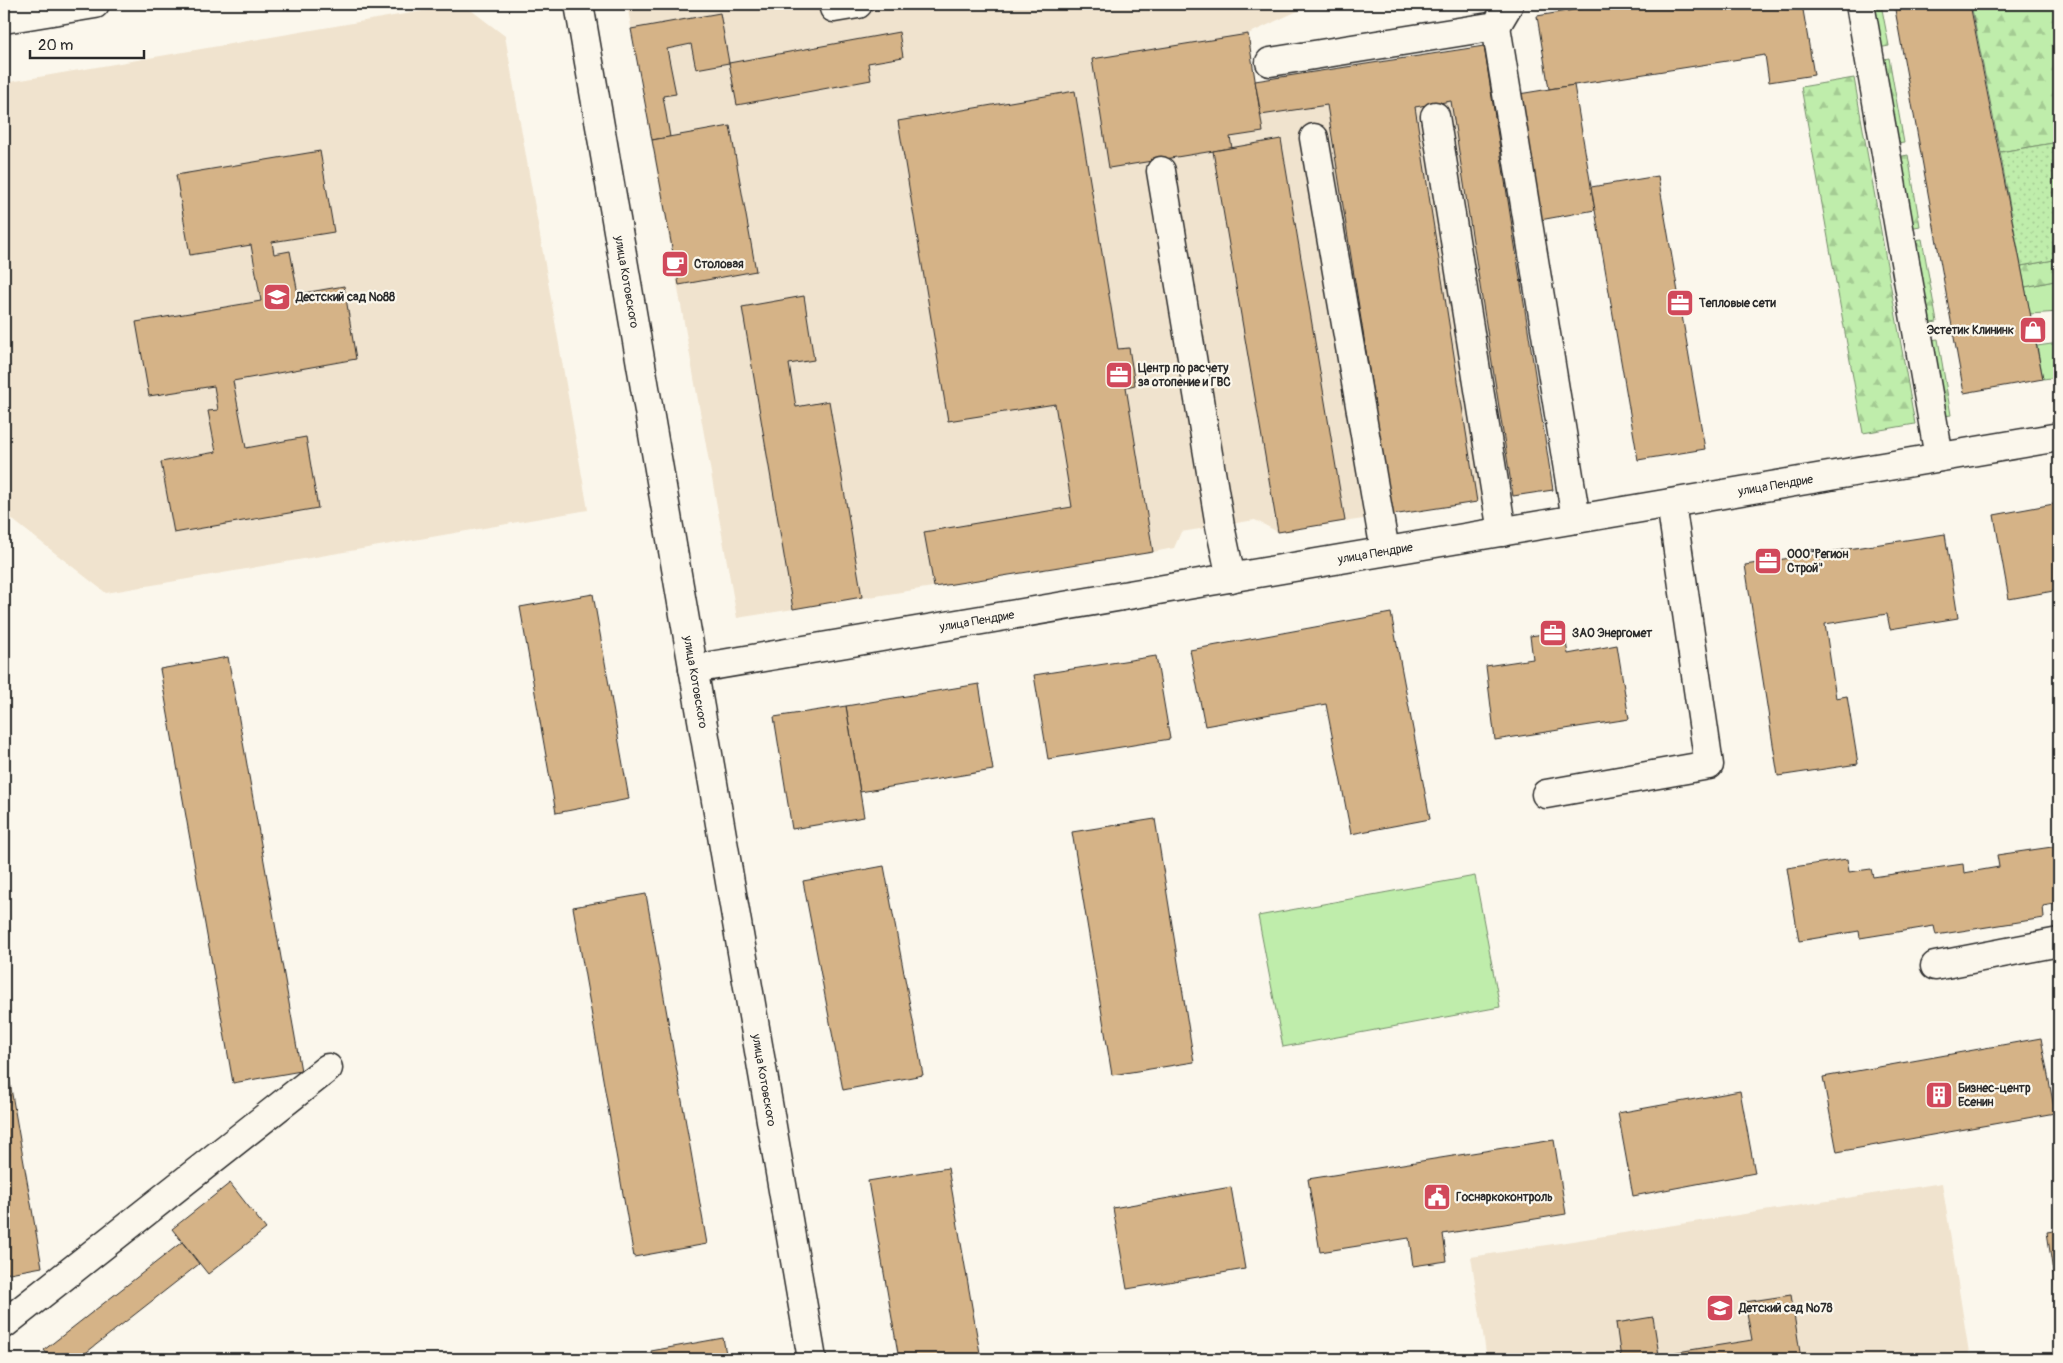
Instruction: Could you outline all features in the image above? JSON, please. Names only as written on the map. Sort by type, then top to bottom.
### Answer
[{"type":"street","points":[[4,20],[95,4]]},
{"type":"street","name":"улица Котовского","points":[[579,4],[812,1359]]},
{"type":"street","points":[[833,4],[834,8],[858,4]]},
{"type":"street","points":[[1860,4],[1939,456]]},
{"type":"street","points":[[1270,62],[1503,15],[1576,519]]},
{"type":"street","points":[[1435,116],[1502,532]]},
{"type":"street","points":[[1314,138],[1386,551]]},
{"type":"street","points":[[1161,171],[1220,526],[1231,578]]},
{"type":"street","name":"улица Пендрие","points":[[693,669],[2059,437]]},
{"type":"street","points":[[1546,794],[1709,765],[1671,503]]},
{"type":"street","points":[[1935,966],[2059,942]]},
{"type":"street","points":[[4,1324],[328,1068]]},
{"type":"shaded area","name":"Дестский сад №88","points":[[463,4],[505,36],[588,510],[106,593],[4,513],[4,83]]},
{"type":"shaded area","points":[[627,4],[1313,4],[1248,34],[1256,81],[1484,46],[1553,490],[1278,532],[1255,520],[1181,532],[1174,548],[1153,552],[737,618]]},
{"type":"shaded area","name":"Детский сад №78","points":[[1942,1183],[1970,1359],[1487,1359],[1471,1257]]},
{"type":"green space","points":[[1864,4],[1881,4],[1889,46],[1873,49]]},
{"type":"green space","points":[[1971,4],[2059,4],[2059,142],[2000,152]]},
{"type":"green space","points":[[1889,58],[1904,143],[1890,145],[1875,61]]},
{"type":"green space","points":[[1854,78],[1915,424],[1863,433],[1801,87]]},
{"type":"green space","points":[[2059,142],[2059,259],[2021,266],[2000,152]]},
{"type":"green space","points":[[1908,155],[1920,226],[1905,229],[1892,158]]},
{"type":"green space","points":[[1922,239],[1937,322],[1920,325],[1905,241]]},
{"type":"green space","points":[[2059,259],[2059,280],[2025,287],[2021,266]]},
{"type":"green space","points":[[2059,280],[2059,312],[2030,314],[2025,287]]},
{"type":"green space","points":[[1938,339],[1951,415],[1938,417],[1924,341]]},
{"type":"green space","points":[[2059,343],[2059,377],[2043,379],[2037,346]]},
{"type":"green space","points":[[1475,876],[1500,1007],[1283,1047],[1258,916]]},
{"type":"building","points":[[1611,4],[1802,4],[1814,75],[1769,82],[1765,55],[1549,89],[1537,16]]},
{"type":"building","points":[[1894,4],[1970,4],[2043,379],[1964,393]]},
{"type":"building","points":[[720,13],[729,63],[696,69],[691,44],[667,49],[676,94],[663,96],[670,137],[652,140],[631,29]]},
{"type":"building","points":[[899,32],[903,57],[868,63],[871,80],[737,105],[729,63]]},
{"type":"building","points":[[1248,34],[1263,132],[1230,137],[1232,148],[1109,168],[1092,59]]},
{"type":"building","points":[[1484,46],[1553,490],[1513,496],[1451,101],[1415,107],[1477,502],[1392,515],[1327,105],[1261,115],[1255,81]]},
{"type":"building","points":[[1574,85],[1595,210],[1540,220],[1519,94]]},
{"type":"building","points":[[1075,91],[1118,349],[1129,348],[1135,385],[1126,387],[1153,552],[934,587],[924,532],[1072,507],[1055,404],[948,421],[898,121]]},
{"type":"building","points":[[730,126],[756,271],[679,285],[652,140]]},
{"type":"building","points":[[1281,139],[1345,521],[1278,532],[1213,151]]},
{"type":"building","points":[[320,151],[334,232],[272,242],[274,254],[290,251],[298,294],[344,286],[356,359],[233,381],[246,448],[306,437],[318,508],[174,533],[161,462],[216,452],[208,411],[218,410],[214,386],[149,396],[136,322],[261,301],[251,245],[190,255],[176,175]]},
{"type":"building","points":[[1658,176],[1705,449],[1638,460],[1591,187]]},
{"type":"building","points":[[804,296],[814,360],[789,364],[796,407],[829,401],[862,597],[793,609],[742,307]]},
{"type":"building","points":[[2059,503],[2059,590],[2009,599],[1994,515]]},
{"type":"building","points":[[1945,534],[1958,618],[1890,629],[1887,614],[1825,624],[1836,698],[1847,696],[1858,764],[1778,776],[1745,565]]},
{"type":"building","points":[[593,594],[629,799],[556,813],[520,607]]},
{"type":"building","points":[[1391,613],[1430,819],[1351,834],[1326,704],[1205,726],[1190,650]]},
{"type":"building","points":[[1564,631],[1568,654],[1617,645],[1629,719],[1495,740],[1486,666],[1533,659],[1530,636]]},
{"type":"building","points":[[1156,656],[1170,739],[1048,759],[1034,675]]},
{"type":"building","points":[[228,657],[301,1071],[233,1083],[160,669]]},
{"type":"building","points":[[979,684],[993,770],[860,792],[846,706]]},
{"type":"building","points":[[846,706],[864,817],[792,829],[774,717]]},
{"type":"building","points":[[1155,819],[1194,1062],[1112,1075],[1072,832]]},
{"type":"building","points":[[2059,846],[2059,903],[2043,906],[2044,918],[1936,935],[1934,926],[1860,938],[1859,931],[1799,941],[1787,868],[1847,859],[1849,872],[1871,869],[1873,877],[1963,864],[1964,873],[1999,867],[1997,855]]},
{"type":"building","points":[[884,866],[923,1075],[843,1090],[803,881]]},
{"type":"building","points":[[646,894],[707,1244],[634,1257],[573,907]]},
{"type":"building","name":"Бизнес-центр Есенин","points":[[2041,1038],[2055,1113],[1837,1152],[1823,1077]]},
{"type":"building","points":[[4,1048],[42,1267],[4,1274]]},
{"type":"building","points":[[1740,1091],[1755,1173],[1633,1196],[1618,1113]]},
{"type":"building","name":"Госнаркоконтроль","points":[[1554,1140],[1566,1214],[1443,1234],[1447,1261],[1413,1266],[1409,1238],[1320,1252],[1308,1179]]},
{"type":"building","points":[[948,1168],[981,1359],[899,1359],[868,1181]]},
{"type":"building","points":[[230,1183],[266,1229],[208,1274],[172,1229]]},
{"type":"building","points":[[1231,1187],[1245,1269],[1127,1289],[1113,1208]]},
{"type":"building","points":[[2059,1230],[2059,1312],[2047,1232]]},
{"type":"building","points":[[182,1242],[199,1264],[78,1359],[51,1359],[44,1350]]},
{"type":"building","points":[[1791,1295],[1801,1359],[1621,1359],[1616,1323],[1653,1317],[1659,1355],[1752,1340],[1745,1302]]},
{"type":"building","points":[[723,1338],[727,1359],[653,1359],[651,1351]]},
{"type":"place","name":"Столовая","points":[[675,264]]},
{"type":"place","name":"Дестский сад №88","points":[[277,297]]},
{"type":"place","name":"Тепловые сети","points":[[1680,303]]},
{"type":"place","name":"Эстетик Клининк","points":[[2033,330]]},
{"type":"place","name":"Центр по расчету за отопение и ГВС","points":[[1119,375]]},
{"type":"place","name":"ООО\"Регион Строй\"","points":[[1768,561]]},
{"type":"place","name":"ЗАО Энергомет","points":[[1553,633]]},
{"type":"place","name":"Бизнес-центр Есенин","points":[[1939,1095]]},
{"type":"place","name":"Госнаркоконтроль","points":[[1437,1197]]},
{"type":"place","name":"Детский сад №78","points":[[1720,1308]]}]
